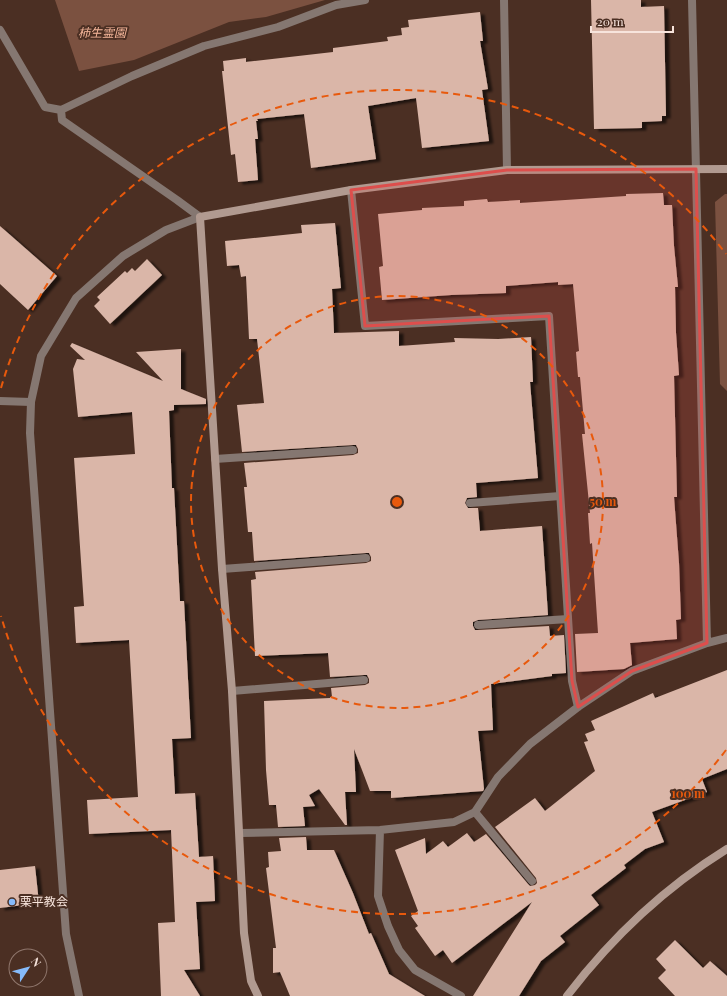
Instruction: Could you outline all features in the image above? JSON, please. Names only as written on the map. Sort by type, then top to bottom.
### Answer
[{"type":"street","points":[[0,30],[45,107],[61,110],[132,76],[204,46],[278,27],[336,5],[351,1],[365,0]]},
{"type":"street","points":[[504,0],[507,170]]},
{"type":"street","points":[[692,0],[707,643]]},
{"type":"street","points":[[61,110],[62,120],[171,195],[200,217],[222,569],[232,691],[244,933],[251,981],[258,996]]},
{"type":"street","points":[[79,996],[66,934],[57,786],[30,433],[31,402],[41,356],[76,298],[123,256],[166,230],[200,217],[351,190],[507,170],[727,169]]},
{"type":"street","points":[[351,190],[365,326],[549,316],[572,681],[578,707]]},
{"type":"street","points":[[0,401],[31,402]]},
{"type":"street","points":[[215,460],[353,450]]},
{"type":"street","points":[[470,503],[560,496]]},
{"type":"street","points":[[222,569],[366,558]]},
{"type":"street","points":[[478,625],[568,619]]},
{"type":"street","points":[[240,833],[380,830],[454,822],[475,812],[498,777],[530,744],[578,707],[632,671],[707,643],[727,638]]},
{"type":"street","points":[[232,691],[364,680]]},
{"type":"street","points":[[475,812],[532,881]]},
{"type":"street","points":[[380,830],[378,896],[388,926],[399,950],[415,970],[461,996]]},
{"type":"street","points":[[567,996],[599,957],[630,924],[667,890],[727,848]]},
{"type":"highlighted area","points":[[696,169],[707,643],[632,671],[578,707],[572,681],[549,316],[365,326],[351,190],[507,170]]},
{"type":"green space","name":"柿生霊園","points":[[55,0],[325,0],[266,17],[229,22],[134,60],[79,71]]},
{"type":"green space","points":[[727,194],[727,391],[720,384],[715,202]]},
{"type":"building","points":[[591,0],[641,0],[641,7],[664,6],[666,116],[662,116],[662,121],[642,122],[642,128],[594,129]]},
{"type":"building","points":[[480,12],[483,41],[480,41],[488,89],[482,90],[489,141],[422,148],[416,98],[368,106],[376,159],[311,168],[304,114],[257,119],[258,139],[255,139],[258,180],[238,182],[235,154],[231,155],[222,71],[224,71],[223,61],[246,58],[246,62],[333,52],[333,48],[388,41],[387,37],[402,35],[401,28],[409,27],[408,20]]},
{"type":"building","points":[[663,193],[664,205],[672,205],[678,287],[675,287],[679,375],[674,376],[677,497],[674,497],[679,563],[681,619],[676,620],[677,639],[630,643],[632,665],[624,669],[577,672],[575,634],[598,633],[592,543],[590,544],[588,513],[590,513],[582,434],[585,434],[580,377],[578,377],[576,352],[579,351],[573,284],[558,285],[558,282],[506,286],[506,293],[382,300],[379,267],[383,266],[378,214],[422,210],[422,208],[464,206],[464,201],[487,199],[488,202],[520,200],[520,203],[626,196],[626,194]]},
{"type":"building","points":[[335,223],[341,288],[332,289],[334,333],[399,331],[399,346],[455,342],[454,338],[498,339],[531,337],[533,382],[530,382],[538,478],[476,483],[477,497],[467,498],[465,503],[468,508],[478,508],[480,531],[542,526],[548,615],[478,620],[473,622],[473,626],[475,630],[478,630],[549,626],[550,636],[564,635],[566,673],[491,684],[493,730],[478,731],[483,791],[391,798],[391,791],[370,791],[354,749],[356,792],[345,792],[347,825],[345,825],[319,789],[309,795],[315,806],[303,807],[305,826],[278,827],[276,805],[269,805],[266,770],[264,701],[330,698],[332,697],[331,688],[365,685],[369,683],[369,679],[367,675],[330,677],[328,653],[255,656],[251,580],[256,579],[255,572],[366,563],[371,561],[371,557],[369,553],[366,553],[254,561],[252,532],[248,532],[244,487],[247,487],[244,463],[353,455],[358,453],[358,449],[356,445],[353,445],[242,452],[237,405],[264,403],[257,339],[249,339],[246,276],[241,277],[239,265],[227,266],[225,241],[302,233],[301,225]]},
{"type":"building","points":[[0,226],[57,276],[28,310],[0,284]]},
{"type":"building","points":[[147,259],[162,275],[110,324],[94,306],[100,300],[97,297],[125,271],[127,273],[132,268],[135,271]]},
{"type":"building","points":[[72,343],[163,381],[136,352],[181,349],[181,389],[206,399],[206,404],[174,405],[174,410],[169,411],[172,488],[174,488],[180,601],[184,601],[191,738],[172,739],[175,794],[195,793],[199,857],[213,856],[215,901],[196,902],[200,969],[184,970],[200,996],[161,996],[158,923],[175,922],[171,830],[89,834],[87,800],[138,797],[129,640],[76,643],[74,607],[84,606],[74,458],[135,454],[132,412],[78,417],[73,369],[77,359],[85,360],[70,346]]},
{"type":"building","points":[[727,670],[727,769],[702,779],[707,792],[652,812],[664,842],[645,849],[624,865],[626,868],[591,895],[599,905],[560,936],[565,942],[541,961],[519,996],[473,996],[532,902],[452,963],[443,950],[435,956],[415,928],[418,926],[411,916],[418,911],[395,850],[425,838],[426,854],[443,841],[448,847],[467,833],[474,842],[486,834],[528,884],[530,886],[535,885],[537,883],[536,878],[495,827],[535,798],[545,811],[595,771],[584,742],[588,741],[585,734],[595,730],[591,721],[653,693],[655,698]]},
{"type":"building","points":[[306,837],[307,850],[334,850],[369,934],[371,933],[389,974],[425,996],[290,996],[280,972],[273,973],[273,948],[276,948],[266,868],[269,867],[268,852],[281,851],[279,838]]},
{"type":"building","points":[[35,866],[39,903],[0,908],[0,870]]},
{"type":"building","points":[[675,940],[703,968],[710,961],[727,976],[727,996],[675,996],[658,978],[666,970],[656,959]]},
{"type":"place","name":"栗平教会","points":[[12,902]]}]
